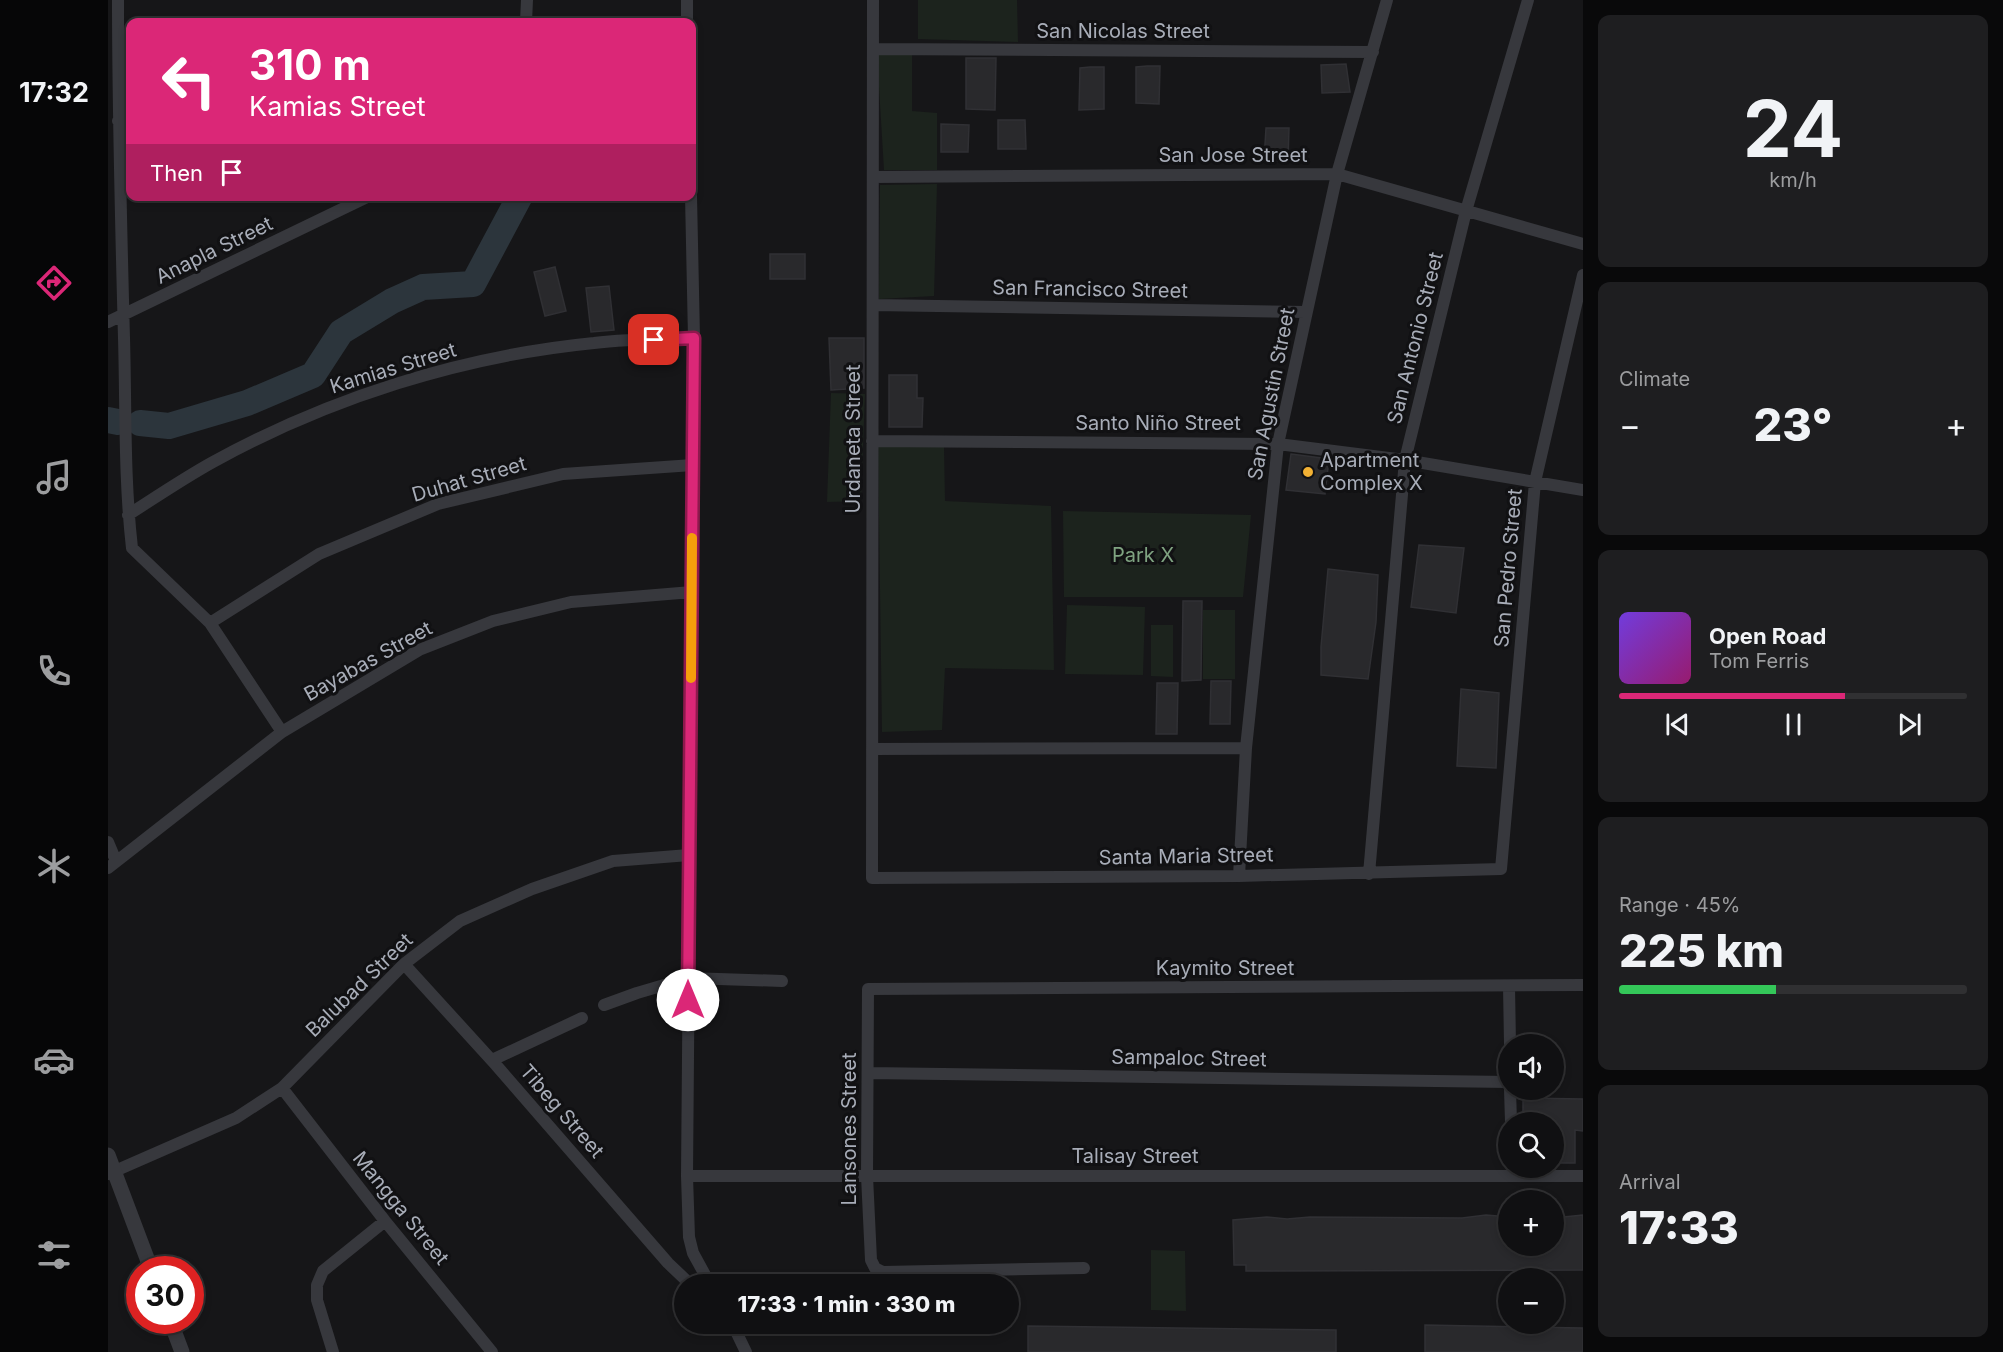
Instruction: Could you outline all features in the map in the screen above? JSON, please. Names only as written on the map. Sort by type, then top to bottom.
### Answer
[{"type":"street","points":[[118,0],[124,121],[123,315],[128,515],[132,548],[210,623],[282,732]]},
{"type":"street","points":[[526,18],[527,0]]},
{"type":"street","points":[[687,0],[687,18]]},
{"type":"street","name":"Urdaneta Street","points":[[872,878],[873,0]]},
{"type":"street","name":"San Agustin Street","points":[[1239,876],[1246,748],[1278,444],[1337,174],[1387,0]]},
{"type":"street","name":"San Antonio Street","points":[[1369,874],[1405,460],[1466,211],[1528,0]]},
{"type":"street","name":"San Nicolas Street","points":[[873,49],[1373,52]]},
{"type":"street","name":"San Jose Street","points":[[873,177],[1337,174],[1583,244]]},
{"type":"street","name":"Anapla Street","points":[[108,322],[359,201]]},
{"type":"street","points":[[691,201],[694,338],[687,1176],[690,1237],[693,1253],[705,1274]]},
{"type":"street","name":"San Pedro Street","points":[[1501,869],[1535,482],[1583,275]]},
{"type":"street","name":"San Francisco Street","points":[[873,304],[1306,312]]},
{"type":"street","name":"Kamias Street","points":[[128,515],[213,462],[303,418],[397,383],[494,358],[593,343],[694,338]]},
{"type":"street","name":"Santo Niño Street","points":[[872,441],[1278,444],[1405,460],[1583,490]]},
{"type":"street","name":"Duhat Street","points":[[210,623],[319,554],[438,504],[564,474],[693,465]]},
{"type":"street","name":"Bayabas Street","points":[[112,865],[282,732],[419,651],[493,621],[571,602],[692,592]]},
{"type":"street","points":[[872,749],[1246,748]]},
{"type":"street","points":[[108,842],[112,865]]},
{"type":"street","name":"Balubad Street","points":[[111,1173],[236,1118],[282,1088],[404,964],[460,921],[532,889],[613,861],[689,855]]},
{"type":"street","name":"Santa Maria Street","points":[[872,878],[1239,876],[1501,869]]},
{"type":"street","name":"Tibeg Street","points":[[404,964],[492,1060],[680,1274]]},
{"type":"street","points":[[604,1005],[688,978],[782,981]]},
{"type":"street","name":"Kaymito Street","points":[[868,989],[1583,985]]},
{"type":"street","points":[[1509,986],[1510,1034]]},
{"type":"street","name":"Lansones Street","points":[[868,989],[867,1176],[871,1260],[875,1268],[883,1272],[1084,1269]]},
{"type":"street","points":[[492,1060],[582,1018]]},
{"type":"street","name":"Sampaloc Street","points":[[868,1073],[1498,1082]]},
{"type":"street","name":"Mangga Street","points":[[282,1088],[385,1221],[492,1352]]},
{"type":"street","points":[[108,1155],[111,1173],[146,1256]]},
{"type":"street","name":"Talisay Street","points":[[687,1176],[1498,1171]]},
{"type":"street","name":"Talisay Street","points":[[1564,1175],[1583,1176]]},
{"type":"street","points":[[333,1352],[317,1300],[317,1285],[323,1271],[385,1221]]},
{"type":"street","points":[[175,1334],[182,1352]]},
{"type":"street","points":[[738,1334],[746,1352]]},
{"type":"green space","points":[[918,0],[1017,0],[1018,42],[918,39]]},
{"type":"green space","points":[[877,54],[912,54],[912,111],[937,113],[937,170],[884,170]]},
{"type":"green space","points":[[937,184],[934,296],[879,299],[880,185]]},
{"type":"green space","points":[[831,393],[865,394],[861,501],[827,502]]},
{"type":"green space","points":[[878,445],[944,447],[945,501],[1051,506],[1054,670],[945,668],[942,730],[882,732]]},
{"type":"green space","name":"Park X","points":[[1063,511],[1251,515],[1243,597],[1064,597]]},
{"type":"green space","points":[[1067,605],[1145,607],[1143,675],[1065,674]]},
{"type":"green space","points":[[1203,610],[1235,610],[1235,679],[1203,679]]},
{"type":"green space","points":[[1151,625],[1173,625],[1173,677],[1151,676]]},
{"type":"green space","points":[[1151,1250],[1185,1251],[1186,1311],[1151,1310]]},
{"type":"building","points":[[966,58],[996,58],[995,110],[966,109]]},
{"type":"building","points":[[1346,64],[1350,92],[1322,93],[1321,65]]},
{"type":"building","points":[[1160,66],[1159,104],[1136,103],[1136,67]]},
{"type":"building","points":[[1104,67],[1104,109],[1079,110],[1080,68]]},
{"type":"building","points":[[998,120],[1025,120],[1026,149],[998,149]]},
{"type":"building","points":[[941,124],[969,125],[968,152],[941,152]]},
{"type":"building","points":[[1266,128],[1289,128],[1288,161],[1264,161]]},
{"type":"building","points":[[770,254],[805,254],[805,279],[770,279]]},
{"type":"building","points":[[555,267],[566,311],[545,316],[534,272]]},
{"type":"building","points":[[609,286],[614,330],[591,332],[586,288]]},
{"type":"building","points":[[829,338],[864,338],[864,388],[831,390]]},
{"type":"building","points":[[889,375],[917,375],[917,398],[923,398],[922,427],[889,427]]},
{"type":"building","name":"Apartment Complex X","points":[[1291,454],[1329,459],[1325,494],[1286,490]]},
{"type":"building","points":[[1419,545],[1464,548],[1456,613],[1411,607]]},
{"type":"building","points":[[1328,569],[1378,575],[1376,622],[1368,679],[1321,675],[1321,647]]},
{"type":"building","points":[[1183,601],[1202,601],[1201,680],[1182,681]]},
{"type":"building","points":[[1211,681],[1231,681],[1230,724],[1210,724]]},
{"type":"building","points":[[1157,683],[1178,683],[1177,734],[1156,734]]},
{"type":"building","points":[[1461,689],[1499,693],[1496,768],[1457,766]]},
{"type":"building","points":[[1583,1099],[1583,1131],[1575,1130],[1575,1163],[1564,1163],[1564,1112],[1523,1112],[1523,1100]]},
{"type":"building","points":[[1583,1215],[1583,1270],[1498,1268],[1498,1270],[1246,1271],[1246,1265],[1234,1265],[1233,1220],[1267,1217],[1287,1219],[1310,1217],[1498,1216],[1498,1256],[1564,1256],[1564,1217]]},
{"type":"building","points":[[1425,1325],[1498,1326],[1498,1334],[1564,1334],[1564,1328],[1583,1328],[1583,1352],[1425,1352]]},
{"type":"building","points":[[1028,1326],[1336,1330],[1336,1352],[1028,1352]]},
{"type":"waterway","points":[[140,423],[169,426],[247,403],[313,375],[341,332],[392,301],[423,287],[473,284],[517,201]]},
{"type":"waterway","points":[[108,420],[118,422]]},
{"type":"slow traffic","points":[[691,678],[692,538]]},
{"type":"place","name":"Apartment Complex X","points":[[1308,472]]},
{"type":"route","points":[[654,340],[694,338],[688,1000]]}]
